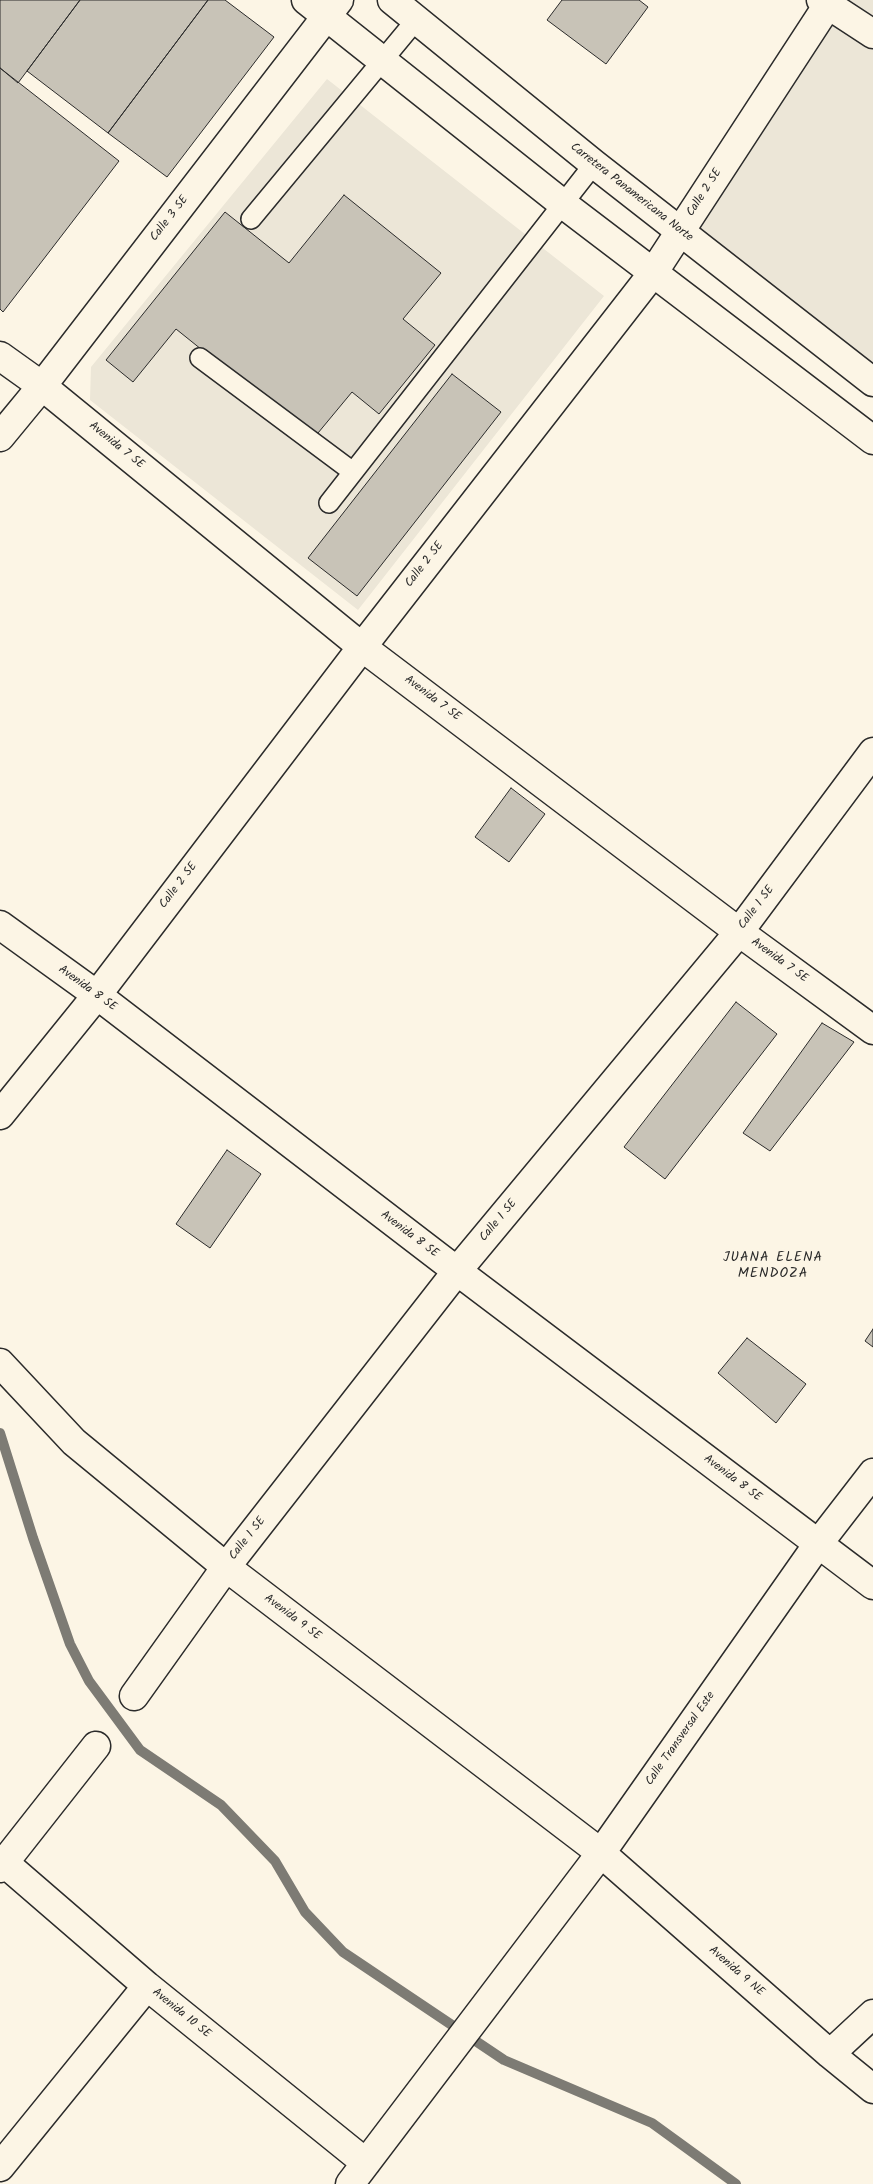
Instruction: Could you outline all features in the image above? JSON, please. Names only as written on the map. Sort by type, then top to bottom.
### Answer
[{"type":"main road","name":"Carretera Panamericana Norte","points":[[392,0],[594,164],[873,382]]},
{"type":"main road","points":[[827,2],[873,34]]},
{"type":"main road","name":"Calle 2 SE","points":[[0,1115],[97,995],[362,646],[653,273],[827,2]]},
{"type":"main road","points":[[324,6],[382,60],[563,204],[873,440]]},
{"type":"main road","name":"Calle 3 SE","points":[[0,437],[42,386],[324,6]]},
{"type":"main road","name":"Avenida 7 SE","points":[[0,356],[42,386],[362,646],[739,932],[873,1030]]},
{"type":"main road","name":"Calle 1 SE","points":[[134,1696],[226,1567],[457,1271],[739,932],[873,752]]},
{"type":"main road","name":"Avenida 8 SE","points":[[0,925],[97,995],[457,1271],[873,1585]]},
{"type":"main road","name":"Avenida 9 SE","points":[[0,1363],[74,1442],[226,1567],[600,1853]]},
{"type":"main road","name":"Calle Transversal Este","points":[[358,2174],[600,1853],[818,1544],[873,1473]]},
{"type":"main road","points":[[1,1863],[96,1746]]},
{"type":"main road","name":"Avenida 9 NE","points":[[600,1853],[830,2054],[873,2089]]},
{"type":"main road","name":"Avenida 10 SE","points":[[1,1863],[146,1986],[358,2174]]},
{"type":"main road","points":[[0,2167],[146,1986]]},
{"type":"main road","points":[[830,2054],[873,2014]]},
{"type":"lane","points":[[250,219],[416,20]]},
{"type":"lane","points":[[329,503],[594,164]]},
{"type":"lane","points":[[200,358],[353,472]]},
{"type":"shaded area","points":[[828,0],[873,0],[873,384],[680,232]]},
{"type":"shaded area","points":[[327,79],[604,296],[358,610],[90,400],[91,367]]},
{"type":"building","points":[[0,0],[80,0],[18,83],[0,68]]},
{"type":"building","points":[[80,0],[208,0],[108,133],[27,71]]},
{"type":"building","points":[[208,0],[225,0],[274,37],[167,177],[108,133]]},
{"type":"building","points":[[562,0],[639,0],[648,7],[606,64],[547,20]]},
{"type":"building","points":[[0,68],[119,161],[3,312],[0,309]]},
{"type":"building","points":[[344,195],[441,273],[403,319],[435,345],[379,414],[352,392],[313,439],[176,329],[133,382],[106,360],[225,212],[289,263]]},
{"type":"building","points":[[452,374],[501,412],[357,596],[308,558]]},
{"type":"building","points":[[511,788],[545,814],[509,862],[475,837]]},
{"type":"building","points":[[736,1002],[777,1034],[665,1179],[624,1147]]},
{"type":"building","points":[[822,1023],[854,1042],[770,1151],[743,1133]]},
{"type":"building","points":[[227,1150],[261,1174],[210,1248],[176,1224]]},
{"type":"building","points":[[873,1329],[873,1347],[865,1341]]},
{"type":"building","points":[[747,1338],[806,1384],[776,1423],[718,1373]]},
{"type":"waterway","points":[[0,1433],[33,1538],[70,1644],[89,1681],[140,1750],[221,1805],[275,1861],[305,1912],[343,1952],[504,2060],[652,2123],[736,2184]]},
{"type":"district","name":"JUANA ELENA MENDOZA","points":[[773,1268]]}]
